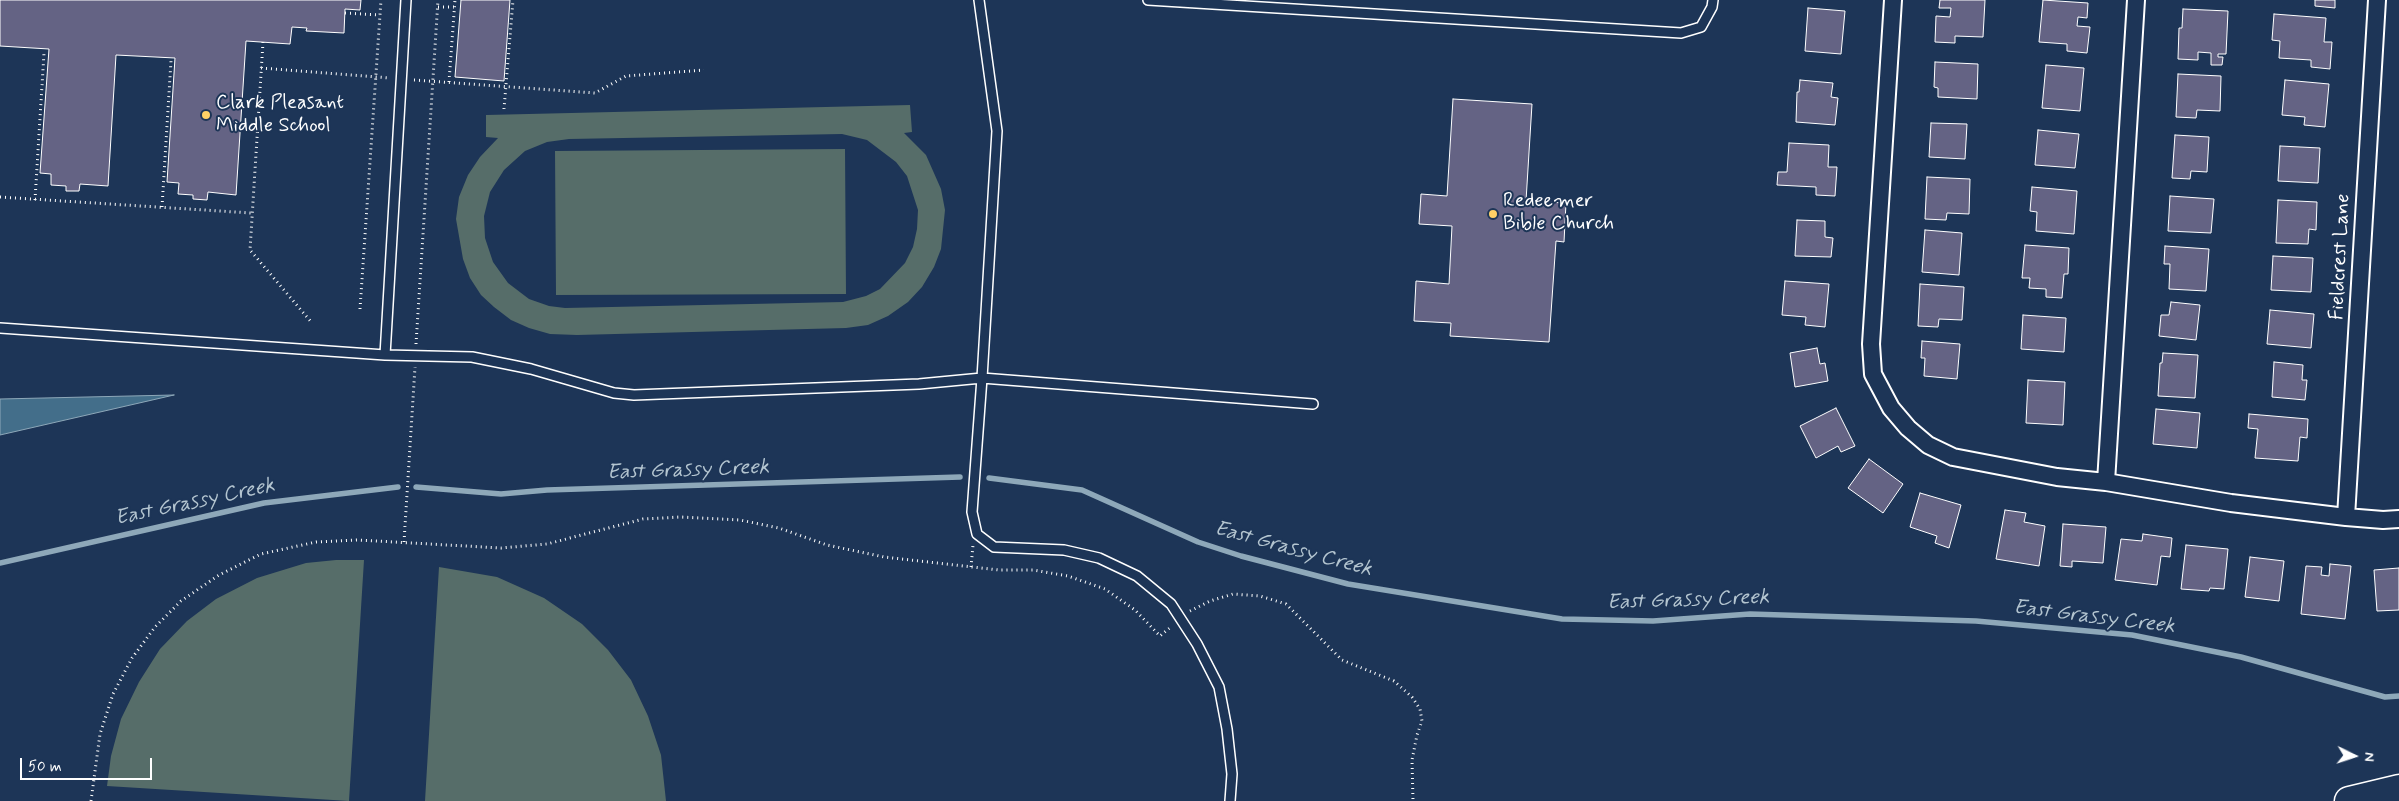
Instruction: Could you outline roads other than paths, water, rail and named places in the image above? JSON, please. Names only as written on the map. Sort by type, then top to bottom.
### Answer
[{"type":"highway","points":[[2349,801],[2399,789]]},
{"type":"street","points":[[1893,0],[1871,335],[1873,374],[1891,408],[1908,428],[1937,449],[1953,457],[2028,472],[2106,482],[2231,504],[2346,518],[2399,519]]},
{"type":"street","points":[[2106,482],[2136,0]]},
{"type":"street","name":"Fieldcrest Lane","points":[[2346,518],[2378,0]]},
{"type":"lane","points":[[385,355],[406,0]]},
{"type":"lane","points":[[979,0],[997,131],[972,512],[976,534],[994,547],[1064,550],[1099,558],[1137,576],[1171,604],[1197,644],[1219,687],[1227,729],[1232,774],[1230,801]]},
{"type":"lane","points":[[1148,0],[1681,32],[1702,27],[1712,7],[1713,0]]},
{"type":"lane","points":[[0,328],[385,355],[416,354],[472,357],[531,369],[614,393],[634,395],[919,384],[982,378],[1313,404]]},
{"type":"water","points":[[174,395],[0,435],[0,399]]},
{"type":"waterway","name":"East Grassy Creek","points":[[416,487],[501,494],[547,490],[960,477]]},
{"type":"waterway","name":"East Grassy Creek","points":[[989,478],[1082,490],[1198,542],[1241,556],[1348,584],[1562,619],[1653,621],[1750,614],[1976,621],[2132,635],[2241,657],[2385,697],[2399,696]]},
{"type":"waterway","name":"East Grassy Creek","points":[[0,563],[264,503],[398,487]]},
{"type":"place","name":"Clark Pleasant Middle School","points":[[206,115]]},
{"type":"place","name":"Redeemer Bible Church","points":[[1493,214]]}]
